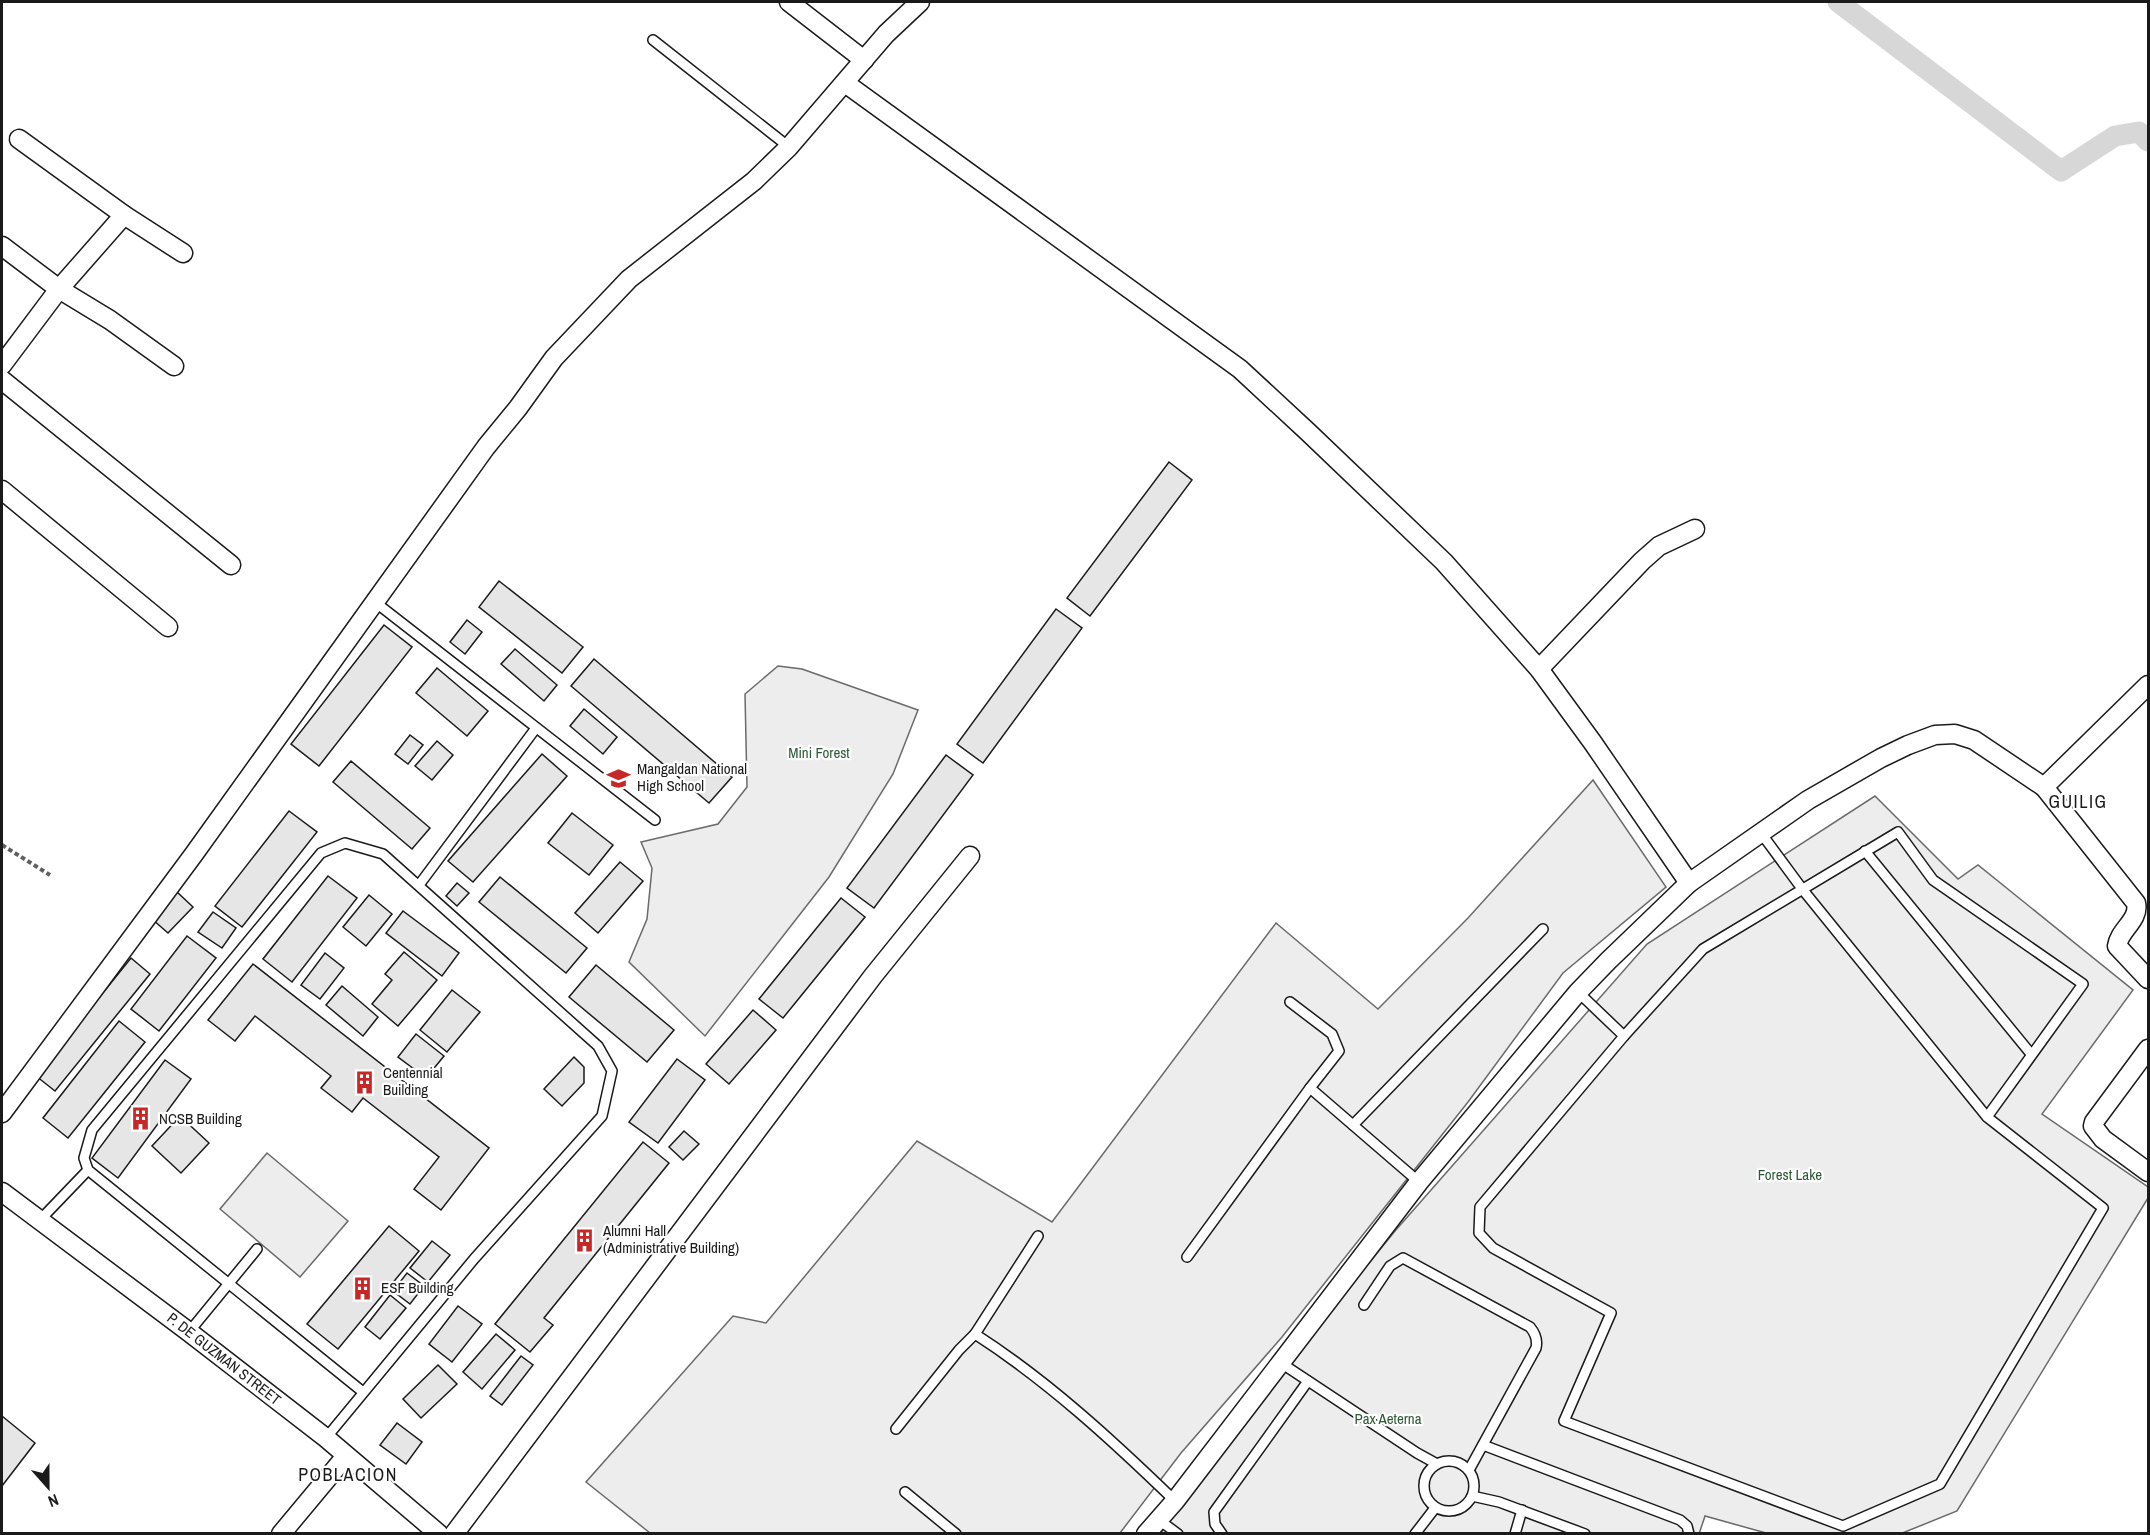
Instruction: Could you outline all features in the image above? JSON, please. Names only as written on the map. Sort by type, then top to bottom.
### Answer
[{"type":"street","points":[[789,2],[864,60]]},
{"type":"street","points":[[2,1113],[201,844],[479,457],[554,358],[629,279],[754,181],[789,147],[886,34],[920,2]]},
{"type":"street","points":[[844,83],[1240,369],[1444,562],[1539,669],[1689,883]]},
{"type":"street","points":[[19,139],[124,215],[183,253]]},
{"type":"street","points":[[2,365],[59,289],[124,215]]},
{"type":"street","points":[[2,246],[59,289],[110,320],[174,366]]},
{"type":"street","points":[[2,380],[231,565]]},
{"type":"street","points":[[2,490],[168,627]]},
{"type":"street","points":[[1539,669],[1642,561],[1659,546],[1695,530]]},
{"type":"street","points":[[2044,787],[2148,685]]},
{"type":"street","points":[[1153,1527],[1419,1182],[1578,992],[1689,883],[1808,800],[1881,758],[1935,735],[1955,734],[1974,740],[2044,787],[2136,903],[2136,914],[2118,940],[2117,946],[2148,979]]},
{"type":"street","points":[[454,1533],[873,976],[970,856]]},
{"type":"street","points":[[2148,1049],[2093,1126],[2103,1139],[2148,1172]]},
{"type":"street","name":"P. DE GUZMAN STREET","points":[[2,1192],[326,1438],[439,1533]]},
{"type":"street","points":[[281,1533],[346,1456]]},
{"type":"lane","points":[[652,40],[789,147]]},
{"type":"lane","points":[[375,602],[655,820]]},
{"type":"lane","points":[[419,885],[536,728]]},
{"type":"lane","points":[[1761,833],[1803,890],[1987,1117],[2103,1208],[1940,1484],[1843,1526],[1564,1421],[1611,1313],[1493,1248],[1479,1233],[1480,1207],[1624,1036],[1703,949],[1803,890],[1898,832],[1933,880],[2083,984],[1987,1117]]},
{"type":"lane","points":[[326,1438],[474,1259],[602,1116],[612,1071],[598,1046],[383,854],[345,843],[321,854],[92,1130],[84,1158],[87,1170],[363,1392]]},
{"type":"lane","points":[[1865,851],[2031,1054]]},
{"type":"lane","points":[[1353,1125],[1544,929]]},
{"type":"lane","points":[[1578,992],[1624,1036]]},
{"type":"lane","points":[[1187,1257],[1339,1051],[1332,1034],[1290,1002]]},
{"type":"lane","points":[[1310,1088],[1419,1182]]},
{"type":"lane","points":[[40,1220],[87,1170]]},
{"type":"lane","points":[[896,1429],[959,1350],[975,1334],[1038,1236]]},
{"type":"lane","points":[[189,1332],[257,1249]]},
{"type":"lane","points":[[1364,1305],[1390,1266],[1403,1258],[1530,1327],[1534,1332],[1536,1348],[1469,1470]]},
{"type":"lane","points":[[975,1334],[997,1347],[1108,1436],[1175,1501]]},
{"type":"lane","points":[[1281,1363],[1437,1464]]},
{"type":"lane","points":[[1222,1533],[1215,1524],[1214,1512],[1308,1381]]},
{"type":"lane","points":[[1483,1445],[1680,1520],[1687,1526],[1689,1533]]},
{"type":"lane","points":[[1445,1461],[1454,1461],[1469,1470],[1474,1487],[1472,1496],[1460,1509],[1452,1512],[1443,1511],[1428,1502],[1423,1485],[1430,1469],[1445,1461]]},
{"type":"lane","points":[[905,1492],[956,1533]]},
{"type":"lane","points":[[1472,1496],[1522,1510],[1585,1533]]},
{"type":"lane","points":[[1415,1533],[1435,1508]]},
{"type":"lane","points":[[1515,1533],[1522,1510]]},
{"type":"lane","points":[[1153,1527],[1178,1533]]},
{"type":"path","points":[[2,845],[50,875]]},
{"type":"shaded area","name":"Mini Forest","points":[[778,666],[802,669],[918,710],[893,774],[829,877],[705,1036],[629,962],[647,919],[652,868],[641,842],[718,824],[747,787],[745,694]]},
{"type":"shaded area","points":[[1593,780],[1666,887],[1563,973],[1468,1102],[1282,1337],[1181,1453],[1120,1533],[650,1533],[586,1482],[733,1316],[766,1323],[917,1141],[1052,1222],[1276,923],[1378,1009],[1468,918]]},
{"type":"shaded area","name":"Forest Lake","points":[[1875,796],[1958,879],[1978,865],[2133,990],[2042,1114],[2148,1187],[2148,1198],[1957,1511],[1900,1534],[1766,1533],[1705,1516],[1699,1534],[1160,1534],[1268,1387],[1395,1231],[1647,944]]},
{"type":"shaded area","points":[[267,1153],[348,1221],[300,1277],[220,1209]]},
{"type":"building","points":[[1169,462],[1192,480],[1090,616],[1067,598]]},
{"type":"building","points":[[499,581],[583,647],[562,673],[479,607]]},
{"type":"building","points":[[1056,609],[1082,628],[983,763],[957,744]]},
{"type":"building","points":[[467,620],[482,632],[465,654],[450,642]]},
{"type":"building","points":[[384,625],[412,647],[319,766],[291,744]]},
{"type":"building","points":[[515,649],[557,685],[544,701],[501,664]]},
{"type":"building","points":[[594,659],[732,777],[709,803],[571,686]]},
{"type":"building","points":[[437,668],[488,711],[467,736],[416,693]]},
{"type":"building","points":[[584,709],[617,737],[603,754],[570,726]]},
{"type":"building","points":[[410,735],[423,745],[408,764],[395,754]]},
{"type":"building","points":[[437,741],[453,755],[432,780],[415,766]]},
{"type":"building","points":[[542,754],[567,776],[473,882],[448,861]]},
{"type":"building","points":[[946,755],[973,775],[874,908],[847,888]]},
{"type":"building","points":[[351,761],[430,828],[412,849],[333,782]]},
{"type":"building","points":[[289,811],[317,832],[242,927],[215,906]]},
{"type":"building","points":[[572,813],[613,845],[589,875],[548,843]]},
{"type":"building","points":[[620,862],[643,881],[598,933],[575,913]]},
{"type":"building","points":[[328,876],[357,898],[292,982],[263,959]]},
{"type":"building","points":[[500,877],[587,948],[566,973],[479,902]]},
{"type":"building","points":[[457,883],[469,893],[457,906],[446,896]]},
{"type":"building","points":[[177,892],[193,907],[168,933],[152,919]]},
{"type":"building","points":[[369,895],[392,914],[366,946],[343,927]]},
{"type":"building","points":[[841,898],[865,917],[783,1018],[759,999]]},
{"type":"building","points":[[403,911],[459,953],[442,976],[386,933]]},
{"type":"building","points":[[213,912],[236,928],[222,948],[198,932]]},
{"type":"building","points":[[187,936],[216,958],[159,1031],[131,1009]]},
{"type":"building","points":[[404,952],[437,980],[398,1026],[372,1004],[392,980],[385,974]]},
{"type":"building","points":[[325,953],[344,968],[320,999],[301,985]]},
{"type":"building","points":[[131,958],[150,974],[55,1091],[36,1076]]},
{"type":"building","name":"Centennial Building","points":[[253,964],[489,1148],[441,1210],[414,1189],[439,1157],[363,1098],[352,1112],[321,1088],[331,1076],[255,1016],[235,1041],[208,1020]]},
{"type":"building","points":[[596,965],[674,1030],[647,1062],[569,997]]},
{"type":"building","points":[[342,986],[378,1017],[363,1036],[326,1005]]},
{"type":"building","points":[[452,990],[480,1012],[447,1052],[420,1030]]},
{"type":"building","points":[[753,1010],[776,1030],[729,1084],[706,1064]]},
{"type":"building","points":[[119,1021],[145,1042],[68,1138],[43,1118]]},
{"type":"building","points":[[416,1034],[444,1056],[426,1078],[398,1057]]},
{"type":"building","points":[[574,1057],[584,1067],[584,1083],[562,1106],[544,1089]]},
{"type":"building","points":[[677,1059],[705,1080],[658,1143],[629,1122]]},
{"type":"building","name":"NCSB Building","points":[[165,1060],[191,1079],[118,1178],[92,1158]]},
{"type":"building","points":[[180,1116],[209,1143],[181,1173],[152,1146]]},
{"type":"building","points":[[684,1131],[699,1144],[683,1160],[669,1147]]},
{"type":"building","name":"Alumni Hall (Administrative Building)","points":[[643,1142],[669,1163],[544,1318],[553,1325],[530,1352],[495,1324]]},
{"type":"building","name":"ESF Building","points":[[389,1226],[419,1251],[338,1349],[307,1324]]},
{"type":"building","points":[[432,1241],[450,1255],[428,1282],[410,1268]]},
{"type":"building","points":[[407,1273],[424,1286],[410,1304],[393,1291]]},
{"type":"building","points":[[390,1295],[406,1308],[380,1339],[365,1327]]},
{"type":"building","points":[[458,1306],[482,1324],[452,1362],[429,1344]]},
{"type":"building","points":[[496,1334],[515,1350],[482,1389],[463,1372]]},
{"type":"building","points":[[521,1356],[533,1365],[502,1405],[490,1396]]},
{"type":"building","points":[[438,1365],[457,1384],[421,1418],[403,1399]]},
{"type":"building","points":[[2,1416],[35,1443],[2,1486]]},
{"type":"building","points":[[397,1423],[422,1442],[406,1464],[380,1445]]},
{"type":"waterway","points":[[1838,2],[2061,171],[2115,136],[2139,132],[2148,141]]},
{"type":"place","name":"Mangaldan National High School","points":[[619,778]]},
{"type":"place","name":"Centennial Building","points":[[365,1082]]},
{"type":"place","name":"NCSB Building","points":[[141,1119]]},
{"type":"place","name":"Alumni Hall (Administrative Building)","points":[[585,1240]]},
{"type":"place","name":"ESF Building","points":[[363,1288]]},
{"type":"district","name":"GUILIG","points":[[2078,802]]},
{"type":"district","name":"POBLACION","points":[[348,1475]]},
{"type":"park label","name":"Pax Aeterna","points":[[1388,1419]]}]
